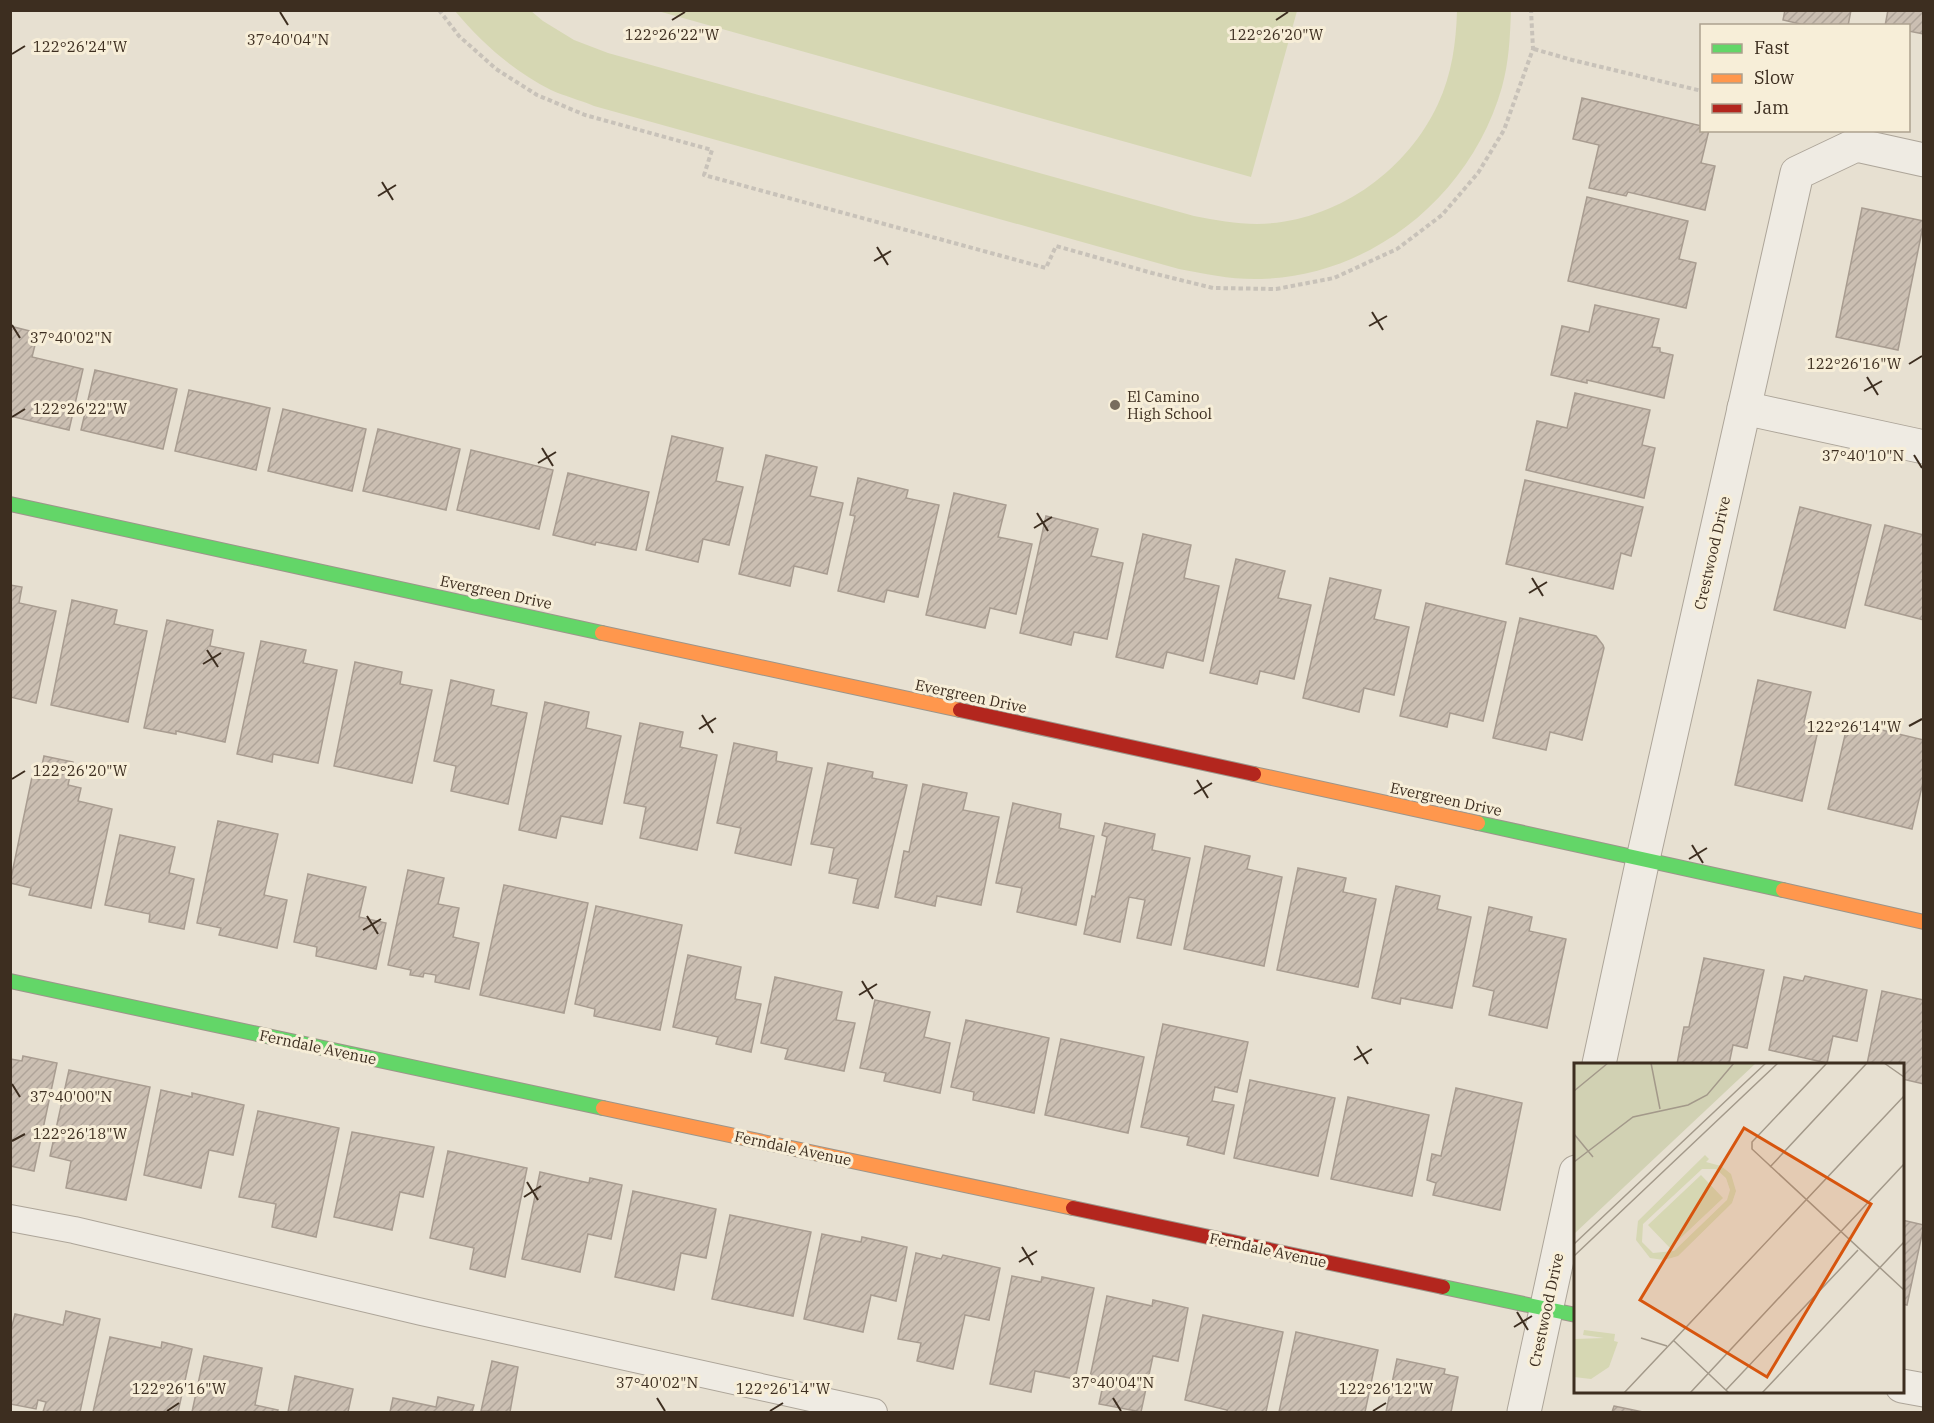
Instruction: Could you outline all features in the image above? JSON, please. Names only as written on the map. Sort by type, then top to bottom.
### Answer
[{"type":"street","name":"Crestwood Drive","points":[[1599,1063],[1642,859],[1797,173],[1856,145],[1923,160]]},
{"type":"street","points":[[1744,408],[1923,447]]},
{"type":"street","name":"Evergreen Drive","points":[[10,504],[1923,922]]},
{"type":"street","name":"Ferndale Avenue","points":[[10,981],[1561,1312]]},
{"type":"street","name":"Crestwood Drive","points":[[1524,1413],[1561,1312],[1574,1182]]},
{"type":"street","points":[[1904,1386],[1923,1390]]},
{"type":"lane","points":[[10,1218],[74,1230],[422,1312],[874,1413]]},
{"type":"path","points":[[439,10],[459,36],[496,69],[537,95],[585,115],[712,150],[704,175],[1046,268],[1056,246],[1213,288],[1276,289],[1334,278],[1397,249],[1442,215],[1478,173],[1504,130],[1533,49],[1531,10]]},
{"type":"path","points":[[1533,49],[1700,91]]},
{"type":"green space","points":[[455,11],[531,11],[574,40],[608,53],[1194,216],[1233,223],[1257,224],[1313,215],[1340,204],[1364,190],[1387,172],[1407,152],[1424,129],[1438,104],[1447,81],[1452,58],[1457,11],[1511,11],[1509,49],[1504,78],[1488,126],[1467,162],[1442,194],[1412,222],[1379,245],[1342,263],[1302,274],[1251,279],[1179,269],[594,106],[551,90],[524,74],[487,45]]},
{"type":"green space","points":[[658,11],[1297,11],[1251,177]]},
{"type":"building","points":[[1785,10],[1851,10],[1848,24],[1800,24],[1783,20]]},
{"type":"building","points":[[1888,10],[1924,10],[1924,34],[1910,31],[1910,24],[1885,24]]},
{"type":"building","points":[[1582,98],[1700,126],[1700,132],[1709,132],[1701,163],[1715,166],[1705,210],[1628,192],[1626,196],[1589,188],[1599,145],[1573,139]]},
{"type":"building","points":[[1587,197],[1688,221],[1679,259],[1696,263],[1686,308],[1568,281]]},
{"type":"building","points":[[1862,208],[1924,221],[1898,350],[1836,337]]},
{"type":"building","points":[[1595,305],[1659,319],[1652,347],[1660,348],[1660,352],[1673,355],[1664,398],[1587,380],[1587,383],[1551,375],[1562,326],[1589,332]]},
{"type":"building","points":[[10,326],[38,333],[32,357],[83,369],[69,430],[10,416]]},
{"type":"building","points":[[95,370],[177,389],[163,449],[81,430]]},
{"type":"building","points":[[189,390],[270,408],[256,470],[175,451]]},
{"type":"building","points":[[1575,393],[1650,410],[1642,445],[1655,448],[1644,498],[1526,470],[1537,421],[1567,428]]},
{"type":"building","points":[[283,409],[366,429],[352,491],[268,471]]},
{"type":"building","points":[[378,429],[460,449],[446,510],[363,491]]},
{"type":"building","points":[[672,436],[723,448],[716,481],[743,487],[729,545],[703,539],[698,562],[646,550]]},
{"type":"building","points":[[471,450],[553,470],[539,529],[457,510]]},
{"type":"building","points":[[766,455],[817,467],[810,496],[843,503],[827,574],[794,566],[790,586],[739,574]]},
{"type":"building","points":[[568,473],[649,492],[636,550],[596,542],[595,545],[553,535]]},
{"type":"building","points":[[858,478],[908,490],[906,498],[939,505],[918,597],[887,590],[884,602],[838,591],[855,516],[850,515]]},
{"type":"building","points":[[1525,480],[1643,507],[1631,556],[1621,553],[1613,589],[1506,564]]},
{"type":"building","points":[[954,493],[1006,505],[998,537],[1032,544],[1016,614],[990,608],[985,628],[926,615]]},
{"type":"building","points":[[1800,507],[1871,525],[1845,628],[1774,610]]},
{"type":"building","points":[[1046,516],[1098,529],[1091,556],[1123,563],[1107,639],[1074,632],[1071,645],[1020,633]]},
{"type":"building","points":[[1885,525],[1924,535],[1924,620],[1865,605]]},
{"type":"building","points":[[1143,534],[1191,545],[1184,578],[1219,586],[1203,661],[1167,652],[1163,668],[1116,657]]},
{"type":"building","points":[[1236,559],[1285,571],[1278,598],[1311,605],[1294,679],[1260,671],[1257,684],[1210,673]]},
{"type":"building","points":[[1330,578],[1381,590],[1374,619],[1409,627],[1394,695],[1364,688],[1359,712],[1303,698]]},
{"type":"building","points":[[10,585],[22,587],[19,603],[56,611],[36,703],[10,697]]},
{"type":"building","points":[[72,600],[117,610],[114,624],[147,631],[128,722],[51,705]]},
{"type":"building","points":[[1426,603],[1506,622],[1483,721],[1450,713],[1447,727],[1400,716]]},
{"type":"building","points":[[1520,618],[1596,636],[1603,645],[1582,740],[1550,732],[1546,750],[1493,738]]},
{"type":"building","points":[[167,620],[213,630],[210,646],[244,653],[225,742],[176,731],[176,734],[144,728]]},
{"type":"building","points":[[261,641],[306,650],[303,663],[337,670],[318,763],[273,754],[272,762],[237,754]]},
{"type":"building","points":[[355,662],[402,672],[400,684],[432,690],[412,783],[334,766]]},
{"type":"building","points":[[451,680],[494,690],[491,705],[527,713],[508,804],[451,791],[456,766],[434,761]]},
{"type":"building","points":[[1758,680],[1811,692],[1804,722],[1819,726],[1802,801],[1735,785]]},
{"type":"building","points":[[545,702],[589,712],[586,728],[621,736],[602,824],[561,816],[556,838],[519,830]]},
{"type":"building","points":[[1848,722],[1924,740],[1924,778],[1912,829],[1828,809]]},
{"type":"building","points":[[640,723],[683,732],[680,747],[717,755],[697,850],[640,838],[646,807],[624,803]]},
{"type":"building","points":[[734,743],[777,752],[776,761],[812,768],[791,865],[735,853],[741,828],[717,823]]},
{"type":"building","points":[[44,756],[73,762],[68,785],[81,788],[78,801],[112,809],[91,908],[29,895],[31,888],[10,883],[32,777],[39,779]]},
{"type":"building","points":[[828,763],[873,772],[872,778],[907,785],[878,908],[853,903],[858,879],[829,873],[834,848],[811,844]]},
{"type":"building","points":[[923,784],[967,793],[963,810],[999,817],[981,905],[937,896],[935,906],[895,897],[904,851],[909,852]]},
{"type":"building","points":[[1013,803],[1061,814],[1059,828],[1094,836],[1076,925],[1017,912],[1022,888],[996,883]]},
{"type":"building","points":[[218,821],[278,834],[264,895],[287,900],[277,948],[219,935],[221,928],[197,923]]},
{"type":"building","points":[[1105,823],[1155,834],[1152,850],[1190,858],[1171,945],[1137,938],[1145,900],[1129,897],[1120,942],[1084,934],[1092,896],[1095,897],[1107,837],[1102,835]]},
{"type":"building","points":[[120,835],[175,847],[169,873],[194,879],[184,929],[149,922],[150,914],[105,905]]},
{"type":"building","points":[[1205,846],[1250,856],[1247,869],[1282,877],[1264,966],[1184,949]]},
{"type":"building","points":[[1298,868],[1346,878],[1343,892],[1376,899],[1358,987],[1277,970]]},
{"type":"building","points":[[408,870],[444,878],[438,904],[459,908],[453,937],[479,943],[469,989],[435,982],[436,975],[424,973],[423,977],[410,975],[411,970],[388,965]]},
{"type":"building","points":[[308,874],[366,887],[359,917],[386,923],[376,969],[316,956],[317,947],[294,942]]},
{"type":"building","points":[[504,885],[588,903],[564,1013],[480,995]]},
{"type":"building","points":[[1396,886],[1440,896],[1437,909],[1471,917],[1452,1008],[1401,998],[1400,1004],[1372,998]]},
{"type":"building","points":[[596,906],[682,925],[660,1030],[594,1016],[595,1009],[575,1004]]},
{"type":"building","points":[[1489,907],[1532,917],[1529,931],[1566,939],[1547,1028],[1489,1015],[1494,991],[1473,986]]},
{"type":"building","points":[[688,955],[741,967],[735,999],[761,1004],[751,1052],[716,1044],[718,1037],[673,1027]]},
{"type":"building","points":[[1704,958],[1764,970],[1747,1048],[1733,1045],[1729,1063],[1677,1063],[1684,1027],[1689,1027]]},
{"type":"building","points":[[1805,976],[1867,990],[1857,1041],[1833,1036],[1827,1063],[1769,1050],[1784,977],[1803,981]]},
{"type":"building","points":[[775,977],[842,992],[836,1020],[855,1023],[844,1071],[785,1059],[788,1049],[761,1043]]},
{"type":"building","points":[[1882,991],[1924,1000],[1924,1084],[1904,1079],[1904,1063],[1867,1063]]},
{"type":"building","points":[[875,1000],[930,1012],[924,1037],[950,1043],[940,1093],[884,1081],[886,1073],[860,1068]]},
{"type":"building","points":[[966,1020],[1049,1038],[1034,1113],[973,1100],[974,1092],[951,1087]]},
{"type":"building","points":[[1163,1024],[1248,1042],[1237,1092],[1215,1087],[1212,1101],[1234,1105],[1224,1154],[1187,1145],[1189,1137],[1141,1127]]},
{"type":"building","points":[[1061,1039],[1144,1057],[1128,1133],[1045,1115]]},
{"type":"building","points":[[23,1056],[57,1063],[34,1171],[10,1166],[10,1059],[22,1061]]},
{"type":"building","points":[[69,1070],[150,1087],[126,1200],[66,1188],[71,1161],[50,1156]]},
{"type":"building","points":[[1250,1080],[1335,1098],[1318,1176],[1234,1158]]},
{"type":"building","points":[[1456,1088],[1522,1103],[1500,1210],[1433,1195],[1436,1183],[1427,1180],[1432,1154],[1441,1156]]},
{"type":"building","points":[[161,1090],[192,1097],[192,1093],[244,1105],[233,1155],[209,1150],[201,1188],[144,1175]]},
{"type":"building","points":[[1348,1097],[1429,1115],[1412,1196],[1331,1179]]},
{"type":"building","points":[[258,1111],[339,1128],[316,1237],[272,1227],[276,1204],[239,1197]]},
{"type":"building","points":[[352,1132],[434,1147],[423,1197],[400,1192],[392,1230],[334,1217]]},
{"type":"building","points":[[448,1151],[527,1168],[505,1277],[470,1269],[474,1248],[430,1238]]},
{"type":"building","points":[[540,1172],[589,1183],[590,1178],[622,1185],[611,1239],[588,1234],[580,1272],[522,1259]]},
{"type":"building","points":[[633,1191],[716,1209],[706,1258],[681,1253],[674,1290],[615,1277]]},
{"type":"building","points":[[730,1215],[811,1232],[793,1316],[712,1299]]},
{"type":"building","points":[[1904,1220],[1924,1225],[1907,1305],[1904,1304]]},
{"type":"building","points":[[822,1234],[861,1242],[862,1237],[907,1247],[896,1301],[871,1295],[863,1332],[804,1319]]},
{"type":"building","points":[[916,1253],[941,1259],[943,1255],[1000,1268],[989,1320],[965,1315],[953,1369],[917,1361],[921,1343],[898,1339]]},
{"type":"building","points":[[1012,1276],[1041,1282],[1042,1277],[1094,1288],[1075,1379],[1035,1371],[1031,1392],[990,1384]]},
{"type":"building","points":[[1107,1296],[1152,1306],[1153,1300],[1188,1308],[1178,1361],[1153,1356],[1141,1412],[1099,1404],[1103,1385],[1089,1382]]},
{"type":"building","points":[[66,1311],[100,1319],[80,1412],[43,1412],[46,1402],[38,1400],[36,1409],[10,1404],[10,1334],[15,1314],[63,1325]]},
{"type":"building","points":[[1203,1315],[1283,1332],[1266,1412],[1227,1412],[1227,1410],[1185,1400]]},
{"type":"building","points":[[1296,1332],[1378,1350],[1365,1412],[1279,1412]]},
{"type":"building","points":[[110,1337],[161,1348],[162,1342],[192,1349],[178,1412],[93,1412]]},
{"type":"building","points":[[204,1356],[262,1368],[255,1405],[278,1410],[277,1412],[192,1412]]},
{"type":"building","points":[[1397,1359],[1445,1369],[1444,1374],[1458,1377],[1451,1412],[1386,1412]]},
{"type":"building","points":[[492,1361],[518,1367],[510,1412],[481,1411]]},
{"type":"building","points":[[295,1376],[353,1389],[348,1412],[288,1412]]},
{"type":"building","points":[[438,1397],[474,1405],[472,1412],[390,1412],[393,1398],[436,1407]]},
{"type":"building","points":[[1614,1406],[1643,1412],[1612,1412]]},
{"type":"traffic: fast","points":[[10,504],[602,633]]},
{"type":"traffic: fast","points":[[1478,823],[1783,890]]},
{"type":"traffic: fast","points":[[10,981],[603,1108]]},
{"type":"traffic: fast","points":[[1443,1287],[1574,1315]]},
{"type":"traffic: slow","points":[[602,633],[960,710]]},
{"type":"traffic: slow","points":[[1254,774],[1478,823]]},
{"type":"traffic: slow","points":[[1783,890],[1924,922]]},
{"type":"traffic: slow","points":[[603,1108],[1073,1208]]},
{"type":"traffic: jam","points":[[960,710],[1254,774]]},
{"type":"traffic: jam","points":[[1073,1208],[1443,1287]]},
{"type":"place","name":"El Camino High School","points":[[1115,405]]}]
